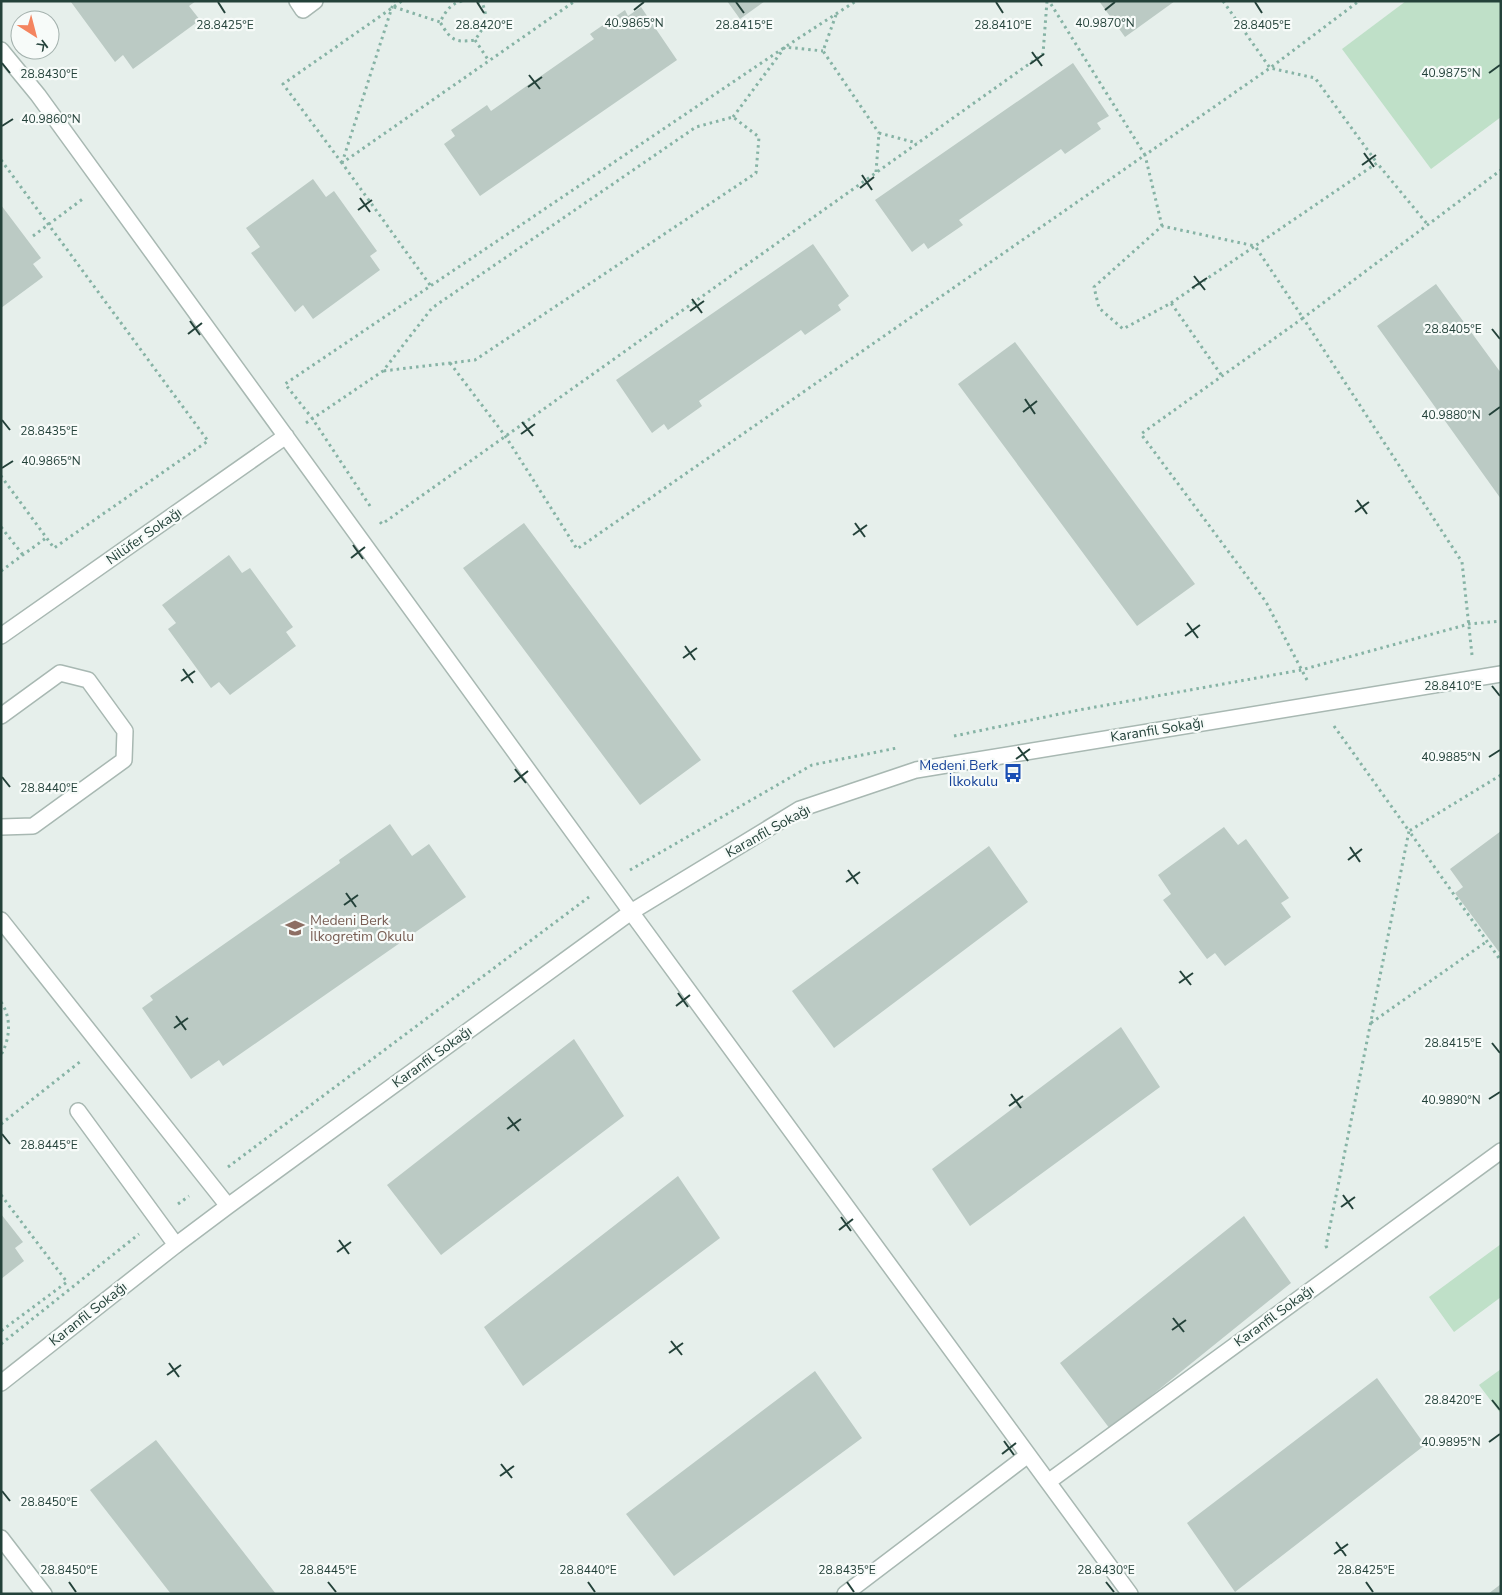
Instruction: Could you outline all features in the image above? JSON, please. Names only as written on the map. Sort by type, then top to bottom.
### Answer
[{"type":"street","points":[[297,1],[303,10],[315,1]]},
{"type":"street","points":[[1,50],[38,95],[631,912],[1130,1594]]},
{"type":"street","name":"Nilüfer Sokağı","points":[[1,636],[286,436]]},
{"type":"street","points":[[1,716],[60,673],[88,680],[125,731],[124,760],[33,826],[1,827]]},
{"type":"street","name":"Karanfil Sokağı","points":[[1,1383],[228,1206],[631,912],[800,809],[916,770],[1501,674]]},
{"type":"street","points":[[1,920],[228,1206]]},
{"type":"street","points":[[78,1111],[176,1245]]},
{"type":"street","name":"Karanfil Sokağı","points":[[1048,1482],[1501,1151]]},
{"type":"street","points":[[845,1594],[1028,1455]]},
{"type":"street","points":[[1,1538],[44,1594]]},
{"type":"path","points":[[342,163],[394,1]]},
{"type":"path","points":[[402,1],[283,84],[430,285]]},
{"type":"path","points":[[440,22],[446,10],[462,1]]},
{"type":"path","points":[[393,7],[440,22],[448,35],[460,42],[474,40],[484,26],[486,13],[483,4],[476,1]]},
{"type":"path","points":[[342,163],[575,1]]},
{"type":"path","points":[[372,508],[312,418],[285,384],[856,1]]},
{"type":"path","points":[[377,516],[382,524],[1043,54],[1048,1]]},
{"type":"path","points":[[1048,1],[1145,155],[1162,226]]},
{"type":"path","points":[[1223,1],[1270,68],[1315,78],[1377,163],[1428,225]]},
{"type":"path","points":[[450,363],[506,436],[577,549],[1270,68],[1359,1]]},
{"type":"path","points":[[823,51],[836,15]]},
{"type":"path","points":[[474,40],[488,61]]},
{"type":"path","points":[[785,47],[823,51],[879,133],[876,172]]},
{"type":"path","points":[[286,436],[383,371],[432,308],[696,128],[733,117],[785,47]]},
{"type":"path","points":[[383,371],[475,360],[756,173],[759,137],[733,117]]},
{"type":"path","points":[[879,133],[917,143]]},
{"type":"path","points":[[1,160],[208,441],[54,548],[1,476]]},
{"type":"path","points":[[1162,226],[1094,287],[1099,308],[1123,329],[1171,303],[1377,163]]},
{"type":"path","points":[[1501,170],[1303,318],[1141,434],[1266,602],[1318,704],[1501,961]]},
{"type":"path","points":[[33,236],[103,184]]},
{"type":"path","points":[[1162,226],[1255,246],[1462,562],[1475,678]]},
{"type":"path","points":[[1171,303],[1222,376]]},
{"type":"path","points":[[1,527],[23,555]]},
{"type":"path","points":[[1,570],[46,538]]},
{"type":"path","points":[[945,738],[1079,710],[1302,670],[1469,624],[1501,621]]},
{"type":"path","points":[[1,1344],[156,1220],[610,882],[812,765],[898,748]]},
{"type":"path","points":[[1337,1270],[1326,1246],[1409,832],[1501,775]]},
{"type":"path","points":[[1370,1024],[1486,942]]},
{"type":"path","points":[[1,1002],[9,1021],[8,1038],[1,1055]]},
{"type":"path","points":[[1,1124],[101,1045]]},
{"type":"path","points":[[1,1195],[66,1282],[1,1331]]},
{"type":"green space","points":[[1406,1],[1501,1],[1501,117],[1431,169],[1342,49]]},
{"type":"green space","points":[[1501,1244],[1501,1297],[1454,1332],[1429,1297]]},
{"type":"green space","points":[[1501,1369],[1501,1414],[1479,1385]]},
{"type":"building","points":[[196,1],[189,6],[200,20],[133,69],[123,55],[115,62],[71,2]]},
{"type":"building","points":[[727,1],[765,1],[740,19]]},
{"type":"building","points":[[1099,1],[1175,1],[1125,37]]},
{"type":"building","points":[[641,7],[677,60],[480,196],[444,144],[455,136],[451,130],[487,105],[491,111],[594,39],[590,34],[625,10],[628,16]]},
{"type":"building","points":[[1073,63],[1109,116],[1097,123],[1101,129],[1065,154],[1061,149],[959,220],[963,225],[928,249],[924,243],[912,252],[875,200]]},
{"type":"building","points":[[313,179],[326,197],[334,191],[377,251],[370,256],[380,270],[313,319],[303,305],[295,312],[251,253],[260,247],[246,228]]},
{"type":"building","points":[[1,205],[41,258],[33,264],[43,277],[1,308]]},
{"type":"building","points":[[813,244],[849,296],[838,305],[841,310],[805,335],[801,330],[699,401],[702,406],[668,430],[664,424],[652,433],[616,380]]},
{"type":"building","points":[[1436,284],[1501,373],[1501,499],[1377,326]]},
{"type":"building","points":[[1015,342],[1195,584],[1137,626],[958,384]]},
{"type":"building","points":[[524,523],[701,760],[640,805],[463,568]]},
{"type":"building","points":[[229,555],[242,573],[250,568],[293,627],[286,632],[296,646],[230,695],[219,682],[211,688],[168,629],[176,623],[162,605]]},
{"type":"building","points":[[390,824],[412,856],[429,844],[466,897],[223,1066],[219,1060],[191,1079],[142,1008],[153,1000],[150,996],[340,863],[339,860]]},
{"type":"building","points":[[1224,827],[1238,845],[1246,839],[1289,898],[1281,903],[1291,917],[1225,966],[1215,953],[1207,959],[1163,900],[1171,894],[1158,875]]},
{"type":"building","points":[[1501,831],[1501,950],[1499,952],[1455,893],[1463,887],[1450,869]]},
{"type":"building","points":[[989,846],[1028,902],[834,1048],[792,991]]},
{"type":"building","points":[[1121,1027],[1160,1087],[970,1226],[932,1169]]},
{"type":"building","points":[[574,1039],[624,1116],[441,1255],[387,1185]]},
{"type":"building","points":[[678,1176],[720,1238],[523,1386],[484,1327]]},
{"type":"building","points":[[1,1214],[23,1242],[15,1248],[24,1261],[1,1279]]},
{"type":"building","points":[[1244,1216],[1291,1283],[1110,1429],[1060,1363]]},
{"type":"building","points":[[815,1371],[862,1438],[674,1576],[626,1514]]},
{"type":"building","points":[[1377,1378],[1425,1445],[1235,1592],[1187,1523]]},
{"type":"building","points":[[156,1440],[276,1594],[171,1594],[90,1490]]},
{"type":"building","points":[[1501,1584],[1501,1594],[1488,1594]]},
{"type":"place","name":"Medeni Berk İlkokulu","points":[[1013,773]]},
{"type":"place","name":"Medeni Berk İlkogretim Okulu","points":[[295,928]]}]
